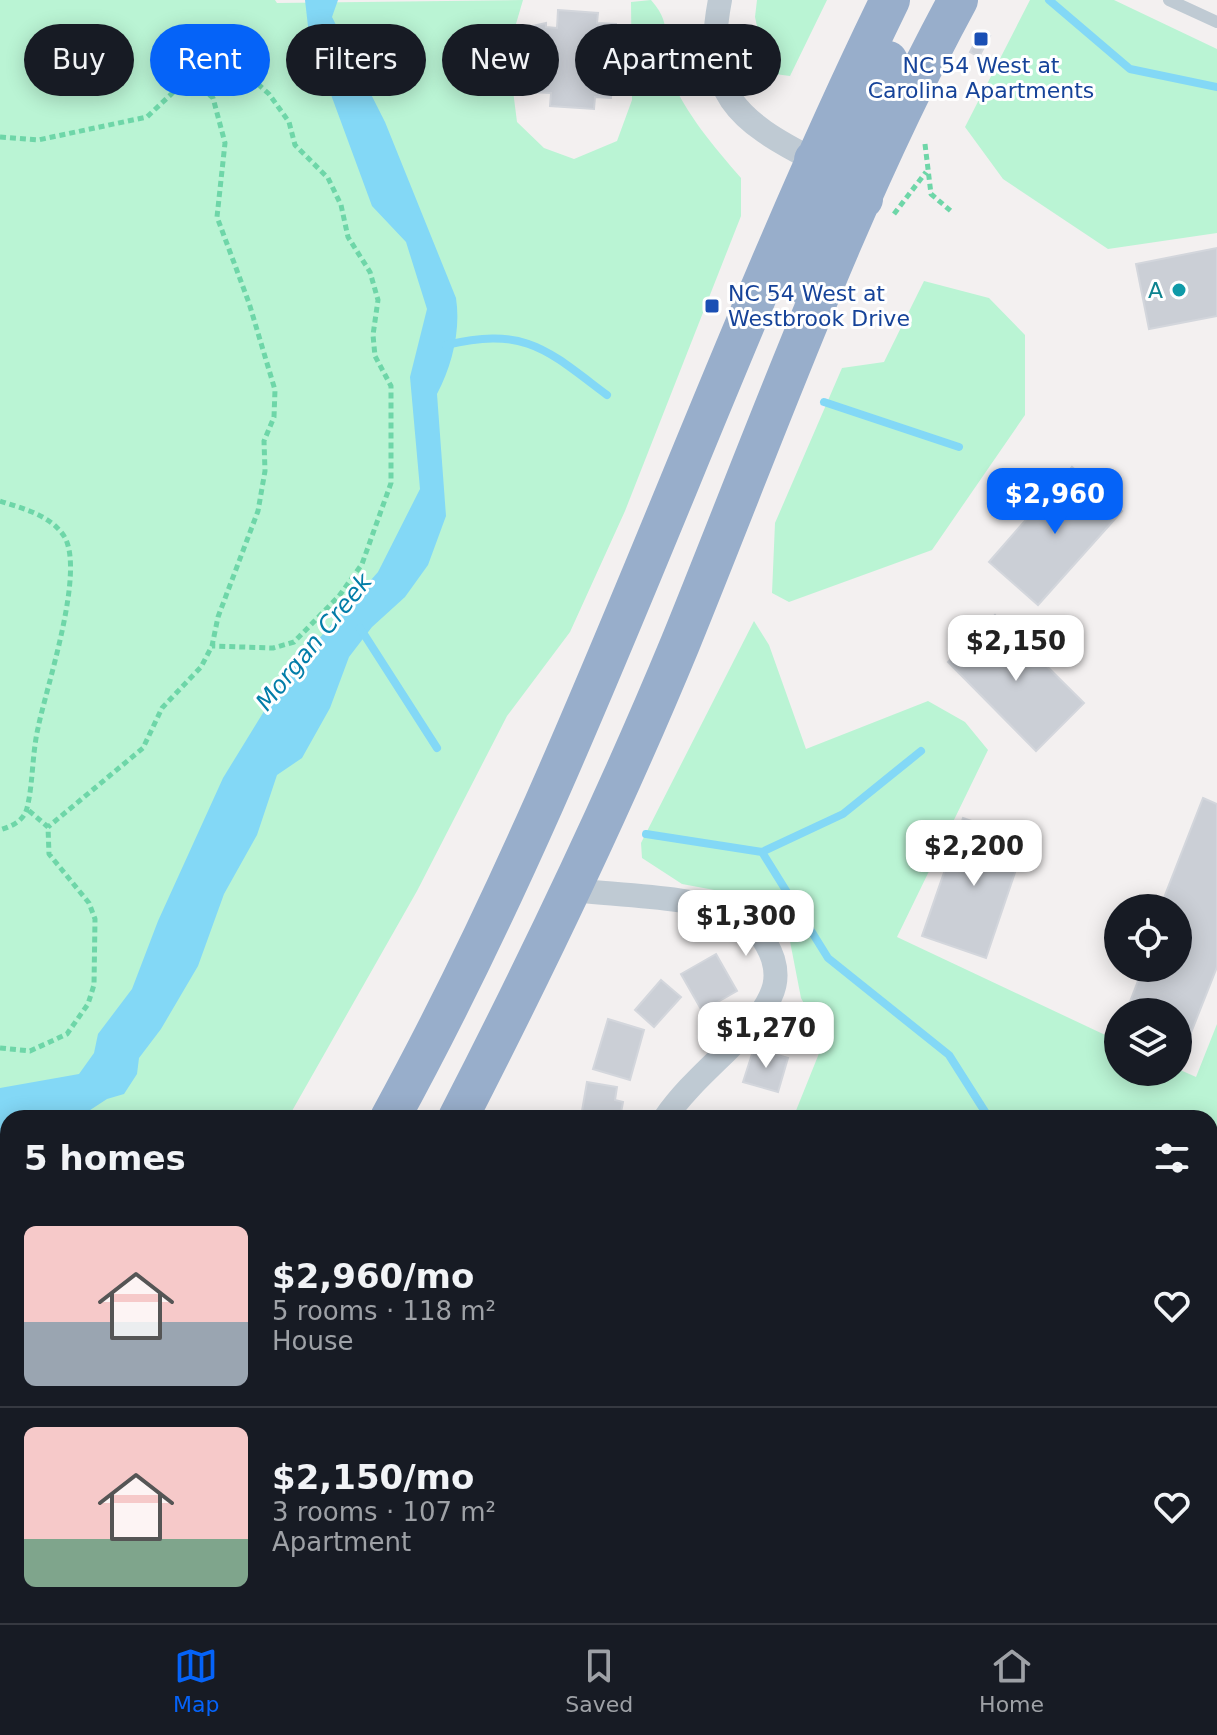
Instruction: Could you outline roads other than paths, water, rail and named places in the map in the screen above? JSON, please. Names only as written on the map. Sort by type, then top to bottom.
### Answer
[{"type":"highway","points":[[394,1110],[527,845],[679,490],[814,160],[892,0]]},
{"type":"highway","points":[[879,207],[852,185],[853,156],[900,33],[892,0]]},
{"type":"highway","points":[[462,1110],[573,890],[678,649],[802,343],[879,207],[901,112],[958,0]]},
{"type":"highway","points":[[802,343],[791,311],[820,227],[826,197],[824,173],[814,160]]},
{"type":"street","points":[[720,0],[714,55],[721,85],[750,121],[773,139],[814,160]]},
{"type":"street","points":[[573,890],[719,908],[750,923],[770,950],[778,975],[772,996],[761,1013],[686,1088],[671,1110]]},
{"type":"lane","points":[[1169,0],[1217,22]]},
{"type":"water","points":[[305,0],[338,0],[332,17],[336,24],[308,24]]},
{"type":"water","points":[[331,96],[372,96],[456,298],[454,348],[437,394],[446,516],[428,565],[405,597],[372,627],[349,657],[330,708],[302,758],[277,775],[257,835],[224,894],[198,966],[161,1029],[139,1058],[137,1074],[124,1094],[107,1099],[90,1110],[0,1110],[0,1088],[79,1074],[94,1053],[98,1034],[132,989],[158,921],[223,778],[285,677],[378,572],[420,489],[410,377],[427,309],[406,242],[372,206]]},
{"type":"waterway","points":[[1049,0],[1130,69],[1217,87]]},
{"type":"waterway","points":[[446,345],[496,338],[534,346],[551,354],[607,395]]},
{"type":"waterway","points":[[824,402],[959,447]]},
{"type":"waterway","points":[[360,628],[437,748]]},
{"type":"waterway","points":[[762,852],[843,814],[921,751]]},
{"type":"waterway","points":[[646,834],[762,852],[828,958],[949,1055],[984,1110]]},
{"type":"place","name":"NC 54 West at Carolina Apartments","points":[[981,39]]},
{"type":"place","name":"A","points":[[1179,290]]},
{"type":"place","name":"NC 54 West at Westbrook Drive","points":[[712,306]]},
{"type":"water label","name":"Morgan Creek","points":[[314,642]]}]
